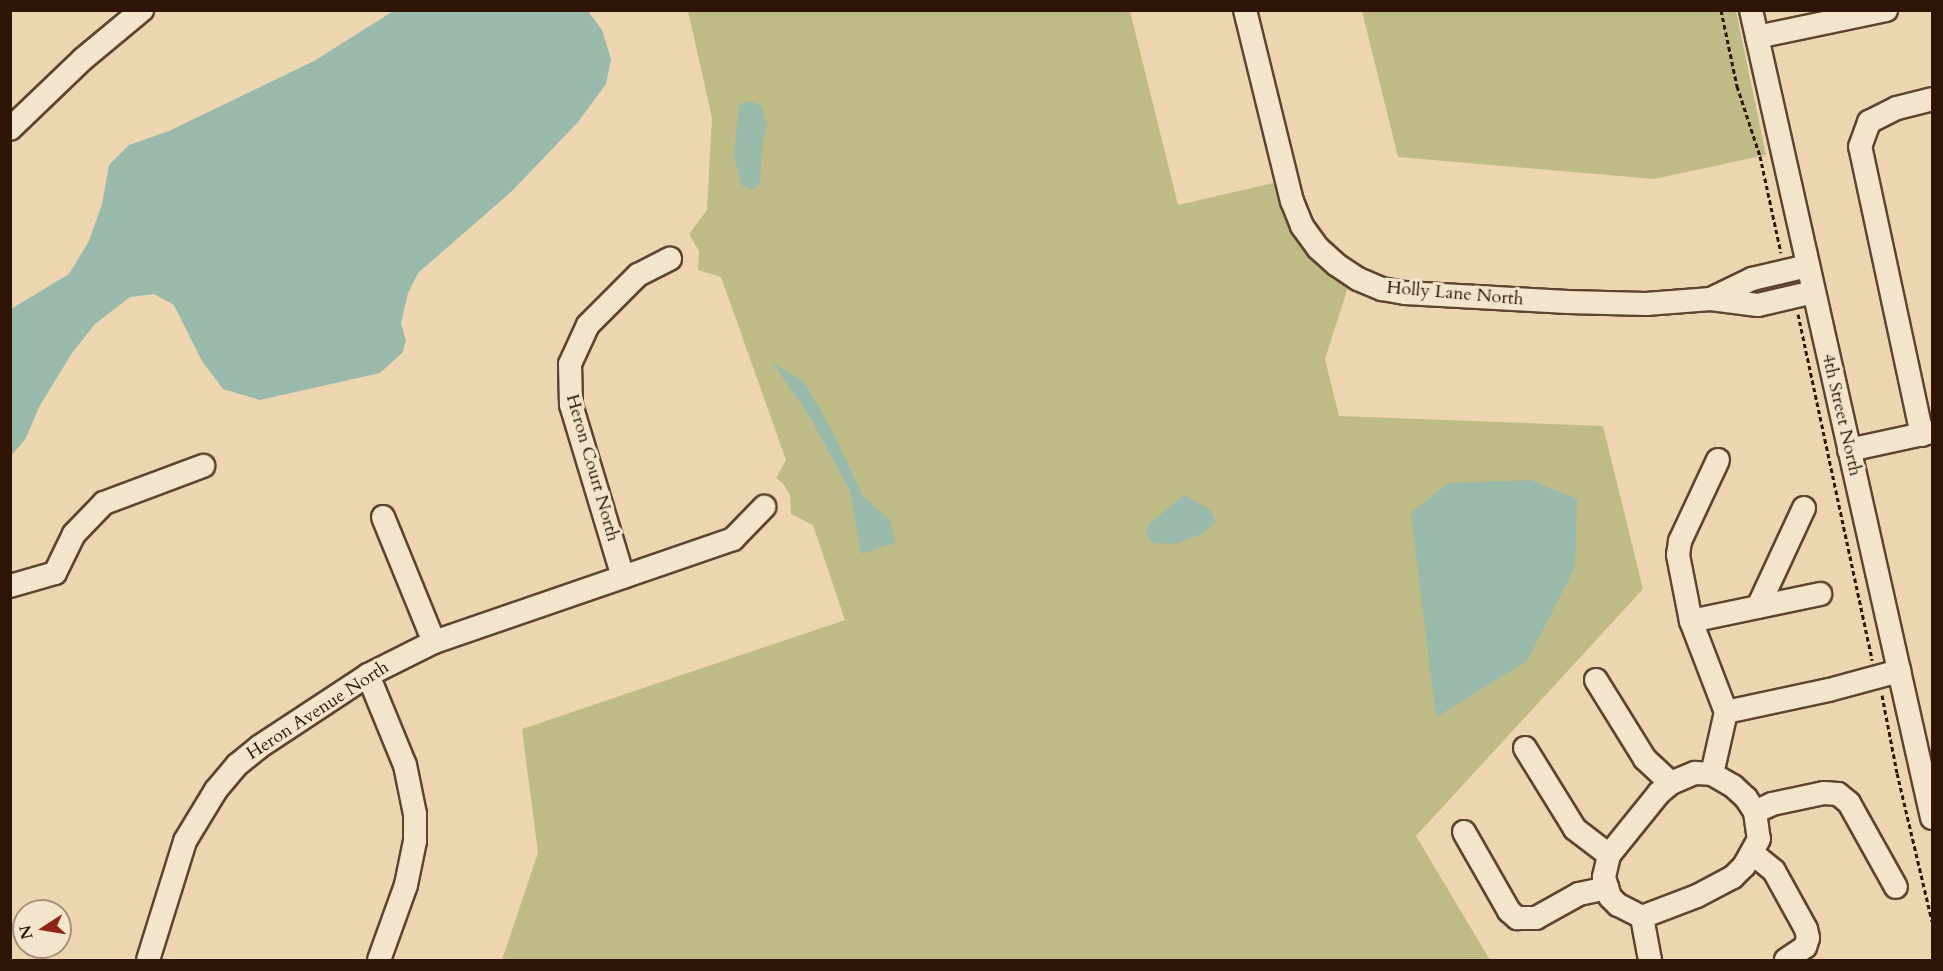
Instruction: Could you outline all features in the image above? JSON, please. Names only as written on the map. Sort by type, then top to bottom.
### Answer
[{"type":"street","points":[[10,129],[83,59],[142,10]]},
{"type":"street","name":"Holly Lane North","points":[[1245,10],[1292,201],[1299,218],[1318,248],[1358,279],[1382,289],[1406,293],[1635,304],[1711,300],[1758,305],[1814,292]]},
{"type":"street","name":"4th Street North","points":[[1751,10],[1932,818]]},
{"type":"street","points":[[1757,37],[1886,10]]},
{"type":"street","points":[[1849,450],[1927,434],[1860,147],[1869,122],[1897,108],[1932,99]]},
{"type":"street","name":"Heron Court North","points":[[623,577],[572,405],[570,364],[588,325],[638,276],[670,259]]},
{"type":"street","name":"Holly Lane North","points":[[1711,300],[1752,279],[1808,266]]},
{"type":"street","points":[[1712,774],[1726,712],[1691,621],[1678,555],[1718,460]]},
{"type":"street","points":[[10,586],[56,573],[74,534],[104,503],[203,466]]},
{"type":"street","name":"Heron Avenue North","points":[[148,960],[185,841],[216,790],[237,765],[259,747],[368,675],[434,642],[733,539],[764,507]]},
{"type":"street","points":[[1758,607],[1804,508]]},
{"type":"street","points":[[383,517],[434,642]]},
{"type":"street","points":[[1691,621],[1820,594]]},
{"type":"street","points":[[1726,712],[1829,690],[1899,671]]},
{"type":"street","points":[[368,675],[405,765],[415,814],[414,840],[406,885],[379,960]]},
{"type":"street","points":[[1596,680],[1645,759],[1671,783]]},
{"type":"street","points":[[1525,748],[1575,829],[1609,855]]},
{"type":"street","points":[[1695,773],[1712,774],[1733,786],[1755,812],[1759,839],[1744,866],[1716,887],[1642,917],[1618,905],[1610,897],[1604,877],[1609,855],[1671,783],[1695,773]]},
{"type":"street","points":[[1755,812],[1772,804],[1803,797],[1824,793],[1838,795],[1849,803],[1896,887]]},
{"type":"street","points":[[1464,832],[1509,911],[1517,918],[1536,918],[1579,894],[1607,888]]},
{"type":"street","points":[[1752,853],[1774,871],[1806,929],[1808,938],[1805,947],[1786,960]]},
{"type":"street","points":[[1642,917],[1650,960]]},
{"type":"path","points":[[1721,10],[1737,86],[1760,156],[1784,262]]},
{"type":"path","points":[[1797,310],[1873,662]]},
{"type":"path","points":[[1881,691],[1897,773],[1932,921]]},
{"type":"shaded area","points":[[395,10],[588,11],[602,30],[611,59],[606,84],[578,122],[512,191],[418,273],[408,293],[401,323],[406,341],[402,353],[380,373],[260,400],[223,389],[202,361],[174,305],[154,294],[130,297],[95,324],[72,353],[39,407],[26,438],[11,456],[11,309],[69,274],[89,241],[102,204],[109,165],[129,145],[169,131],[314,61]]},
{"type":"shaded area","points":[[688,11],[1130,11],[1178,205],[1277,182],[1349,284],[1325,359],[1339,416],[1603,426],[1643,589],[1416,836],[1490,960],[502,960],[538,853],[522,729],[845,620],[813,525],[791,514],[790,495],[783,483],[776,478],[786,460],[721,277],[698,270],[699,251],[689,234],[707,210],[712,118]]},
{"type":"shaded area","points":[[1362,11],[1736,11],[1766,155],[1654,179],[1398,157]]},
{"type":"shaded area","points":[[749,101],[761,105],[767,124],[762,144],[760,183],[753,190],[742,186],[734,155],[739,105]]},
{"type":"shaded area","points":[[772,362],[805,383],[831,428],[863,496],[889,519],[896,542],[861,554],[850,491],[812,421]]},
{"type":"shaded area","points":[[1531,480],[1577,499],[1575,567],[1527,661],[1436,717],[1411,513],[1448,483]]},
{"type":"shaded area","points":[[1184,495],[1211,510],[1216,522],[1202,534],[1175,544],[1152,543],[1146,532],[1150,523]]}]
